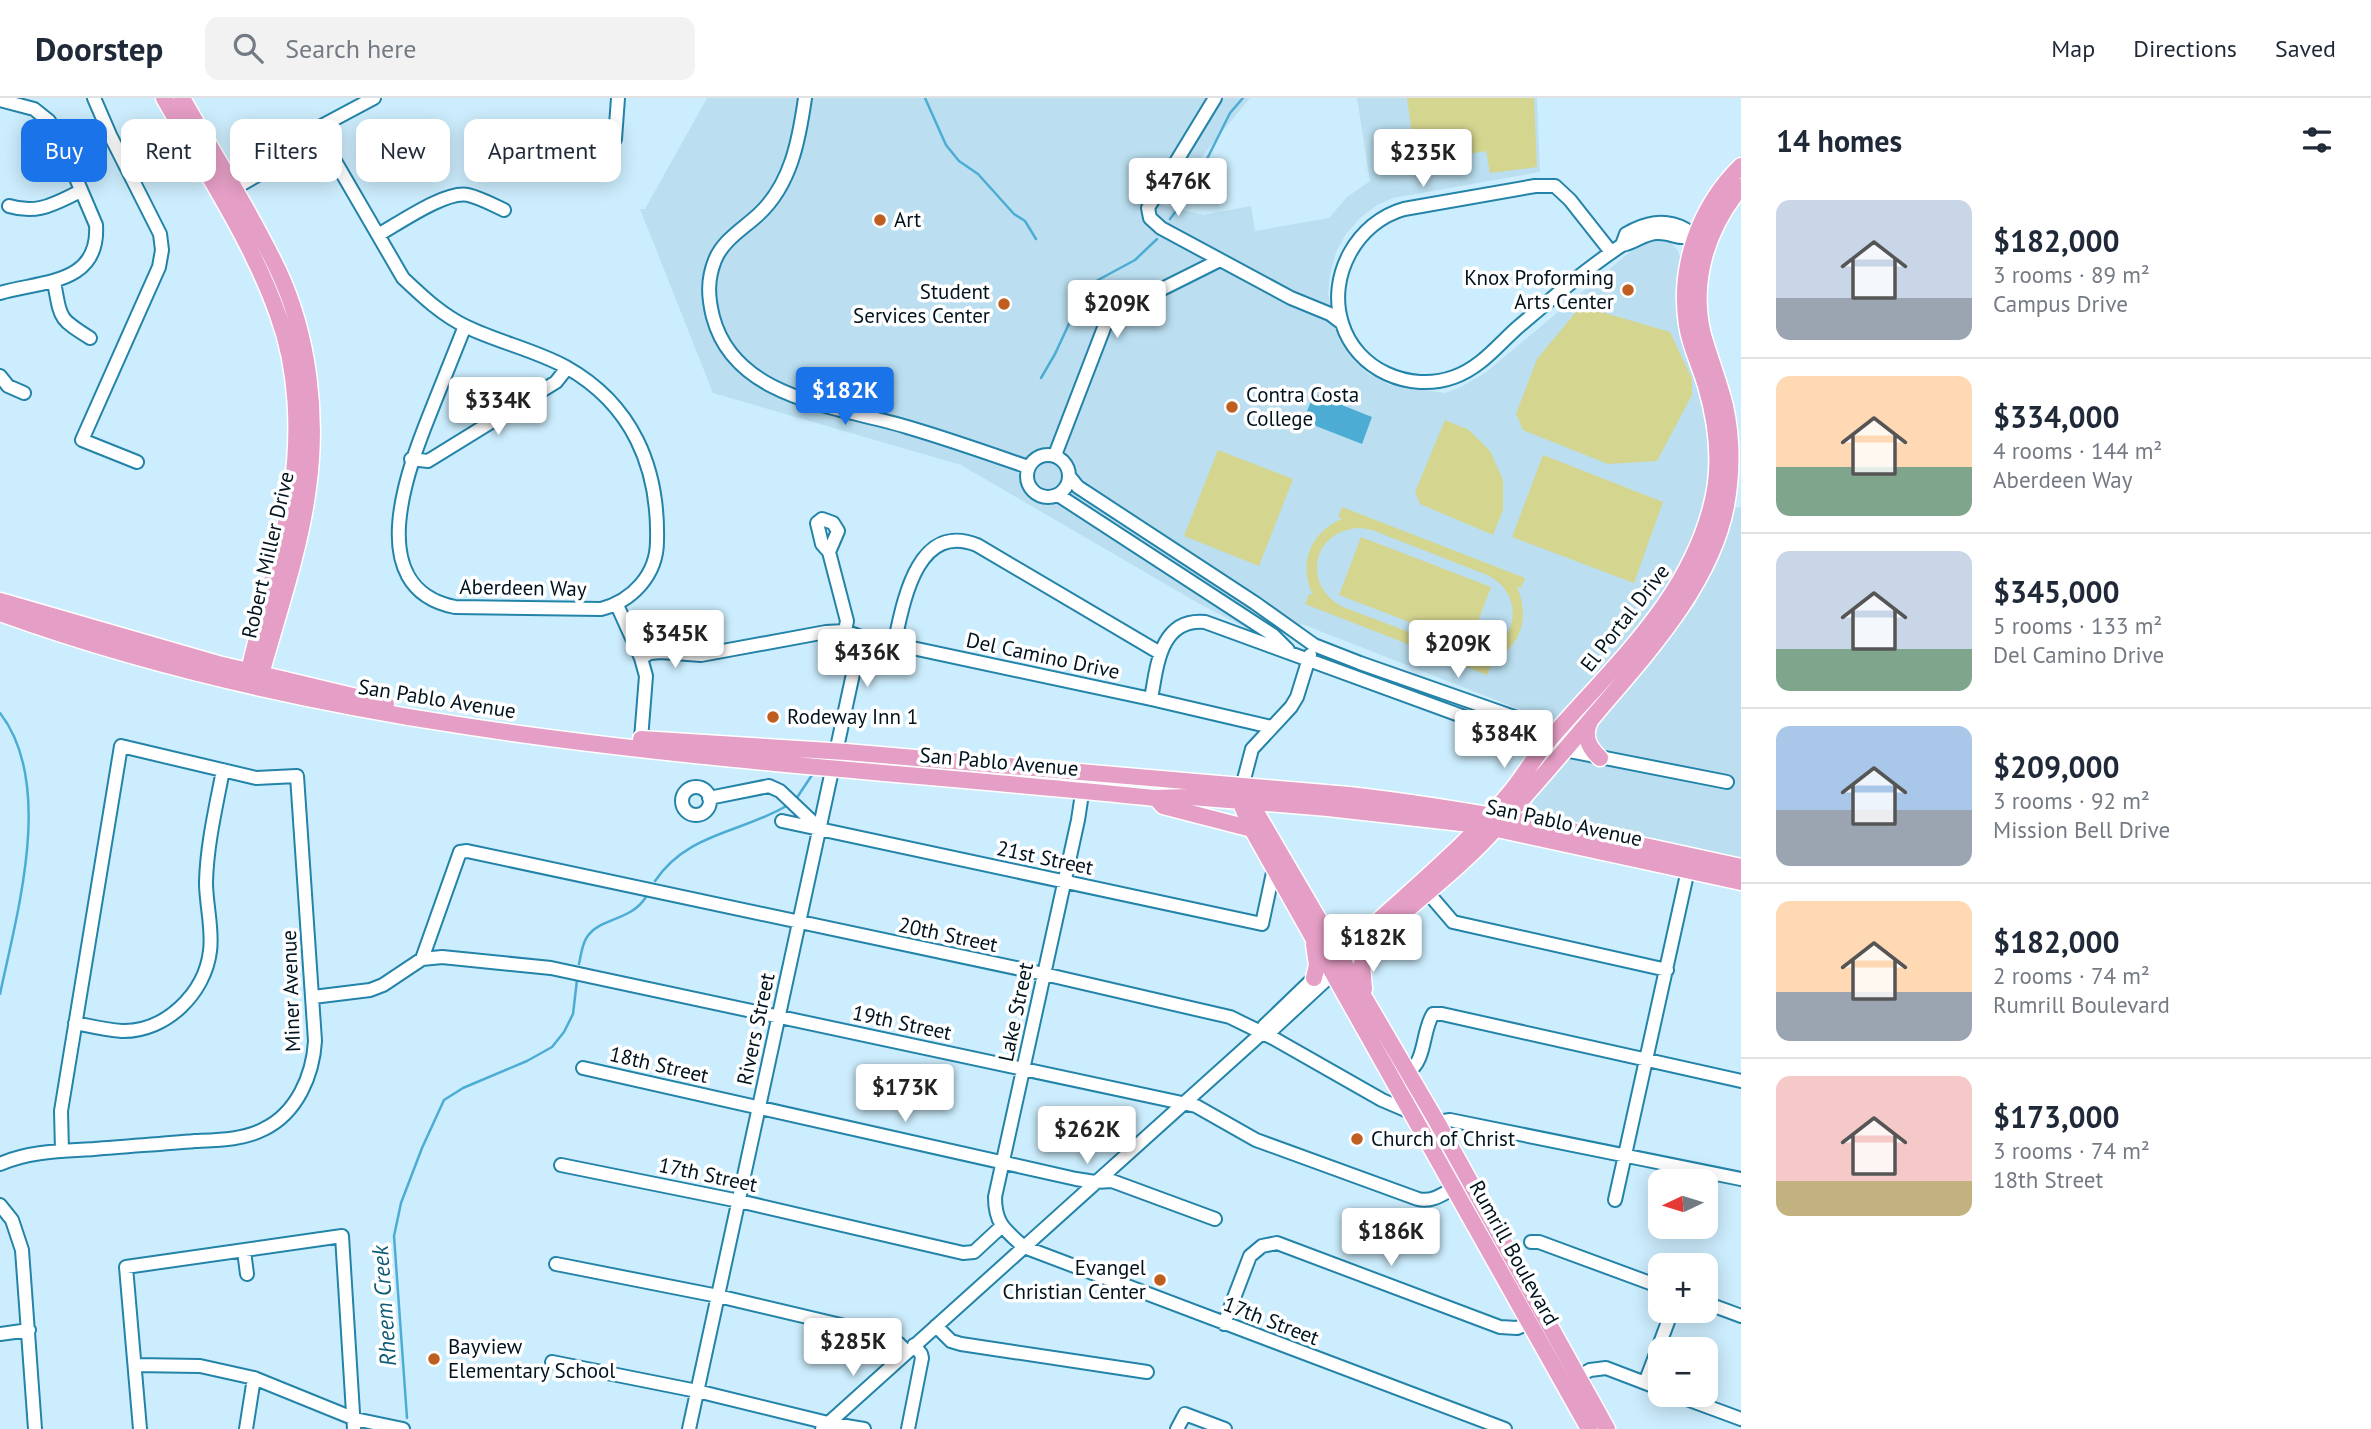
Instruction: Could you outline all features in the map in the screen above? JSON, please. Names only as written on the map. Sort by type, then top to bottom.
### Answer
[{"type":"main road","name":"Robert Miller Drive","points":[[164,98],[258,265],[279,317],[295,396],[296,456],[292,489],[254,677]]},
{"type":"main road","name":"Robert Miller Drive","points":[[182,98],[278,271],[293,312],[307,368],[312,425],[308,490],[303,515],[254,677]]},
{"type":"main road","name":"El Portal Drive","points":[[1520,791],[1544,746],[1594,692],[1669,600],[1689,569],[1708,520],[1715,493],[1717,459],[1713,416],[1687,326],[1686,277],[1712,201],[1741,166]]},
{"type":"main road","name":"El Portal Drive","points":[[1493,822],[1520,791],[1565,750],[1591,719],[1693,589],[1705,567],[1726,507],[1730,463],[1726,410],[1703,335],[1699,311],[1699,238],[1716,222],[1741,187]]},
{"type":"main road","name":"San Pablo Avenue","points":[[0,601],[254,677],[417,719],[637,749],[833,769],[1084,782],[1155,798],[1349,795],[1493,822],[1627,857],[1741,881]]},
{"type":"main road","name":"San Pablo Avenue","points":[[0,613],[99,646],[418,710],[641,739],[836,751],[1084,782],[1244,797],[1283,804],[1449,815]]},
{"type":"main road","points":[[1591,719],[1587,728],[1588,743],[1600,758]]},
{"type":"main road","points":[[1456,848],[1458,832],[1449,815],[1520,791],[1527,813],[1536,824]]},
{"type":"main road","name":"Rumrill Boulevard","points":[[1244,797],[1252,829],[1274,868],[1313,935],[1366,998],[1607,1429]]},
{"type":"main road","name":"Rumrill Boulevard","points":[[1244,797],[1273,839],[1410,1112],[1589,1429]]},
{"type":"main road","points":[[1155,798],[1163,806],[1252,829]]},
{"type":"main road","points":[[1273,839],[1270,824],[1272,817],[1283,804]]},
{"type":"main road","name":"San Pablo Avenue","points":[[1493,822],[1536,824],[1735,865]]},
{"type":"main road","points":[[1337,963],[1423,888],[1456,848],[1493,822]]},
{"type":"main road","points":[[1337,963],[1370,941],[1493,822]]},
{"type":"main road","points":[[1627,857],[1634,853],[1667,859],[1676,852]]},
{"type":"main road","points":[[1688,870],[1698,867],[1713,870],[1735,865]]},
{"type":"main road","points":[[1313,935],[1317,965],[1314,978]]},
{"type":"main road","points":[[1366,998],[1362,964],[1370,941]]},
{"type":"main road","points":[[1402,1097],[1412,1101],[1426,1122],[1437,1122]]},
{"type":"street","points":[[94,98],[160,234],[162,250],[159,267],[82,440],[137,462]]},
{"type":"street","points":[[337,119],[374,98]]},
{"type":"street","points":[[616,119],[618,98]]},
{"type":"street","points":[[805,98],[794,158],[781,186],[761,212],[721,248],[715,262],[707,290],[721,341],[753,374],[771,386],[801,399],[908,427],[1028,467]]},
{"type":"street","points":[[1215,98],[1147,213],[1154,224],[1291,298],[1330,314],[1342,323]]},
{"type":"street","points":[[0,293],[54,282],[77,272],[88,260],[94,245],[96,225],[49,121],[34,110],[8,100]]},
{"type":"street","points":[[342,173],[403,278],[434,307],[465,326],[567,368],[606,397],[627,420],[643,452],[653,481],[657,544],[653,567],[639,588],[617,605],[641,658],[646,676],[641,739]]},
{"type":"street","points":[[217,192],[230,183]]},
{"type":"street","points":[[1616,248],[1555,186],[1535,186],[1392,212],[1371,226],[1352,248],[1339,282],[1338,302],[1342,323],[1360,355],[1376,369],[1412,382],[1430,383],[1454,378],[1487,358],[1517,329],[1616,248],[1626,234],[1649,223],[1687,230],[1699,238]]},
{"type":"street","points":[[9,205],[24,210],[40,209],[81,191]]},
{"type":"street","points":[[378,235],[443,199],[459,194],[467,194],[504,210]]},
{"type":"street","points":[[1055,455],[1107,320],[1118,311],[1220,260]]},
{"type":"street","points":[[54,282],[58,307],[66,323],[90,338]]},
{"type":"street","name":"Aberdeen Way","points":[[465,326],[411,459],[403,495],[398,545],[408,574],[432,600],[465,608],[601,609],[617,605]]},
{"type":"street","points":[[411,459],[428,461],[556,382],[567,368]]},
{"type":"street","points":[[0,376],[8,386],[24,393]]},
{"type":"street","points":[[1069,476],[1067,485],[1058,495],[1045,497],[1033,491],[1027,480],[1028,467],[1042,455],[1055,455],[1065,463],[1069,476],[1078,486],[1314,645],[1372,668],[1557,732],[1565,750]]},
{"type":"street","points":[[1058,495],[1273,635],[1291,653]]},
{"type":"street","points":[[894,645],[904,598],[917,566],[937,548],[947,543],[962,541],[977,545],[1160,653]]},
{"type":"street","points":[[829,552],[847,621],[845,631]]},
{"type":"street","points":[[1152,698],[1160,653],[1173,631],[1198,621],[1205,622],[1544,746],[1727,782]]},
{"type":"street","name":"Del Camino Drive","points":[[641,658],[650,653],[661,652],[701,655],[826,632],[845,631],[894,645],[1152,698],[1271,727]]},
{"type":"street","name":"Rivers Street","points":[[689,1429],[861,637]]},
{"type":"street","points":[[1244,797],[1252,749],[1297,697],[1314,645]]},
{"type":"street","points":[[62,1151],[61,1111],[75,1023],[121,747],[223,770],[210,836],[206,883],[210,948],[203,980],[190,999],[165,1019],[141,1028],[124,1031],[75,1023]]},
{"type":"street","name":"Miner Avenue","points":[[0,1164],[18,1156],[62,1151],[230,1139],[265,1129],[294,1102],[309,1076],[315,1041],[297,776],[256,779],[223,770]]},
{"type":"street","name":"Lake Street","points":[[1001,1227],[995,1212],[995,1198],[1084,782]]},
{"type":"street","name":"21st Street","points":[[709,798],[769,786],[780,792],[820,828]]},
{"type":"street","name":"21st Street","points":[[782,821],[1262,924],[1274,868]]},
{"type":"street","name":"20th Street","points":[[422,959],[460,852],[480,854],[1044,974],[1230,1017],[1262,1032],[1382,1100],[1410,1112]]},
{"type":"street","points":[[1615,1200],[1688,870]]},
{"type":"street","points":[[1423,888],[1453,922],[1667,970]]},
{"type":"street","name":"19th Street","points":[[422,959],[442,957],[551,968],[1196,1106],[1256,1140],[1426,1201],[1469,1179]]},
{"type":"street","points":[[313,997],[370,990],[383,985],[422,959]]},
{"type":"street","points":[[825,1426],[1262,1032],[1264,1026],[1314,978],[1337,963]]},
{"type":"street","points":[[1262,1032],[1272,1030],[1337,963]]},
{"type":"street","points":[[1408,1072],[1417,1063],[1433,1014],[1442,1014],[1741,1081]]},
{"type":"street","name":"18th Street","points":[[583,1068],[1002,1163],[1095,1182],[1112,1181],[1215,1219]]},
{"type":"street","points":[[1437,1122],[1450,1120],[1741,1179]]},
{"type":"street","name":"17th Street","points":[[561,1165],[739,1201],[963,1253],[974,1251],[1001,1227]]},
{"type":"street","points":[[0,1205],[12,1220],[22,1250],[35,1429]]},
{"type":"street","points":[[1001,1227],[1024,1247]]},
{"type":"street","points":[[140,1429],[126,1267],[342,1236],[355,1424]]},
{"type":"street","points":[[1531,1242],[1539,1242],[1648,1281]]},
{"type":"street","points":[[1224,1324],[1250,1256],[1262,1245],[1277,1243],[1500,1327],[1517,1328],[1529,1323]]},
{"type":"street","name":"17th Street","points":[[1024,1247],[1505,1429]]},
{"type":"street","points":[[244,1251],[247,1274]]},
{"type":"street","points":[[556,1264],[718,1296],[883,1335],[921,1354],[908,1429]]},
{"type":"street","points":[[1718,1307],[1741,1316]]},
{"type":"street","points":[[1645,1383],[1668,1323]]},
{"type":"street","points":[[936,1326],[951,1341],[961,1344],[1147,1372]]},
{"type":"street","points":[[0,1334],[29,1330]]},
{"type":"street","points":[[552,1362],[697,1391],[825,1426],[864,1429]]},
{"type":"street","points":[[135,1365],[200,1366],[254,1378],[355,1424],[403,1429]]},
{"type":"street","points":[[1564,1385],[1590,1370],[1606,1368],[1648,1384]]},
{"type":"street","points":[[246,1429],[254,1378]]},
{"type":"street","points":[[1708,1407],[1741,1419]]},
{"type":"street","points":[[1177,1429],[1185,1414],[1225,1429]]},
{"type":"shaded area","name":"Contra Costa College","points":[[707,98],[1250,98],[1162,205],[1203,215],[1251,206],[1255,231],[1329,218],[1347,197],[1370,181],[1357,98],[1537,98],[1540,172],[1393,198],[1377,205],[1360,218],[1346,234],[1336,252],[1328,294],[1339,339],[1353,360],[1367,373],[1390,385],[1445,393],[1485,373],[1643,241],[1652,237],[1669,240],[1681,260],[1678,295],[1681,331],[1703,404],[1708,452],[1706,496],[1684,561],[1664,593],[1601,672],[1557,718],[1547,720],[1302,624],[1271,641],[1198,603],[961,465],[713,393],[640,209],[645,209]]},
{"type":"shaded area","points":[[1741,507],[1741,862],[1537,815],[1532,800],[1695,605],[1733,508]]},
{"type":"green space","points":[[1407,98],[1534,98],[1537,167],[1490,173],[1486,151],[1416,163]]},
{"type":"green space","points":[[1581,306],[1670,332],[1692,379],[1692,395],[1657,461],[1608,464],[1523,430],[1516,414],[1537,359]]},
{"type":"green space","points":[[1445,420],[1469,430],[1490,451],[1503,480],[1503,510],[1493,535],[1420,504],[1415,492]]},
{"type":"green space","points":[[1218,450],[1293,479],[1259,566],[1184,536]]},
{"type":"green space","points":[[1543,455],[1663,502],[1634,583],[1512,537]]},
{"type":"green space","points":[[1342,507],[1525,578],[1521,588],[1517,587],[1523,610],[1520,632],[1508,650],[1488,663],[1491,665],[1487,675],[1305,604],[1309,594],[1313,595],[1307,572],[1310,550],[1322,532],[1342,519],[1338,517]],"holes":[[[1360,528],[1372,530],[1487,575],[1501,585],[1509,597],[1513,611],[1505,637],[1495,646],[1481,652],[1464,653],[1343,607],[1330,598],[1321,586],[1317,573],[1322,548],[1331,538],[1344,531]]]},
{"type":"green space","points":[[1361,537],[1491,587],[1469,645],[1339,595]]},
{"type":"water","points":[[1314,394],[1372,417],[1362,444],[1303,421]]},
{"type":"waterway","points":[[925,98],[946,145],[959,161],[978,174],[1014,214],[1025,221],[1036,239]]},
{"type":"waterway","name":"Rheem Creek","points":[[1170,219],[1191,191],[1230,113],[1243,98]]},
{"type":"waterway","name":"Rheem Creek","points":[[1041,378],[1079,302],[1090,287],[1135,260],[1157,239]]},
{"type":"waterway","points":[[0,713],[16,742],[26,775],[29,812],[22,888],[0,994]]},
{"type":"waterway","name":"Rheem Creek","points":[[796,799],[812,775]]},
{"type":"waterway","name":"Rheem Creek","points":[[655,881],[683,852],[788,805]]},
{"type":"waterway","name":"Rheem Creek","points":[[579,964],[587,937],[599,926],[632,911],[646,897]]},
{"type":"waterway","name":"Rheem Creek","points":[[407,1418],[394,1236],[401,1203],[422,1148],[444,1100],[463,1088],[527,1061],[552,1047],[573,1014],[577,980]]},
{"type":"place","name":"Art","points":[[880,220]]},
{"type":"place","name":"Knox Proforming Arts Center","points":[[1628,290]]},
{"type":"place","name":"Student Services Center","points":[[1004,304]]},
{"type":"place","name":"Contra Costa College","points":[[1232,407]]},
{"type":"place","name":"Rodeway Inn 1","points":[[773,717]]},
{"type":"place","name":"Church of Christ","points":[[1357,1139]]},
{"type":"place","name":"Evangel Christian Center","points":[[1160,1280]]},
{"type":"place","name":"Bayview Elementary School","points":[[434,1359]]}]
